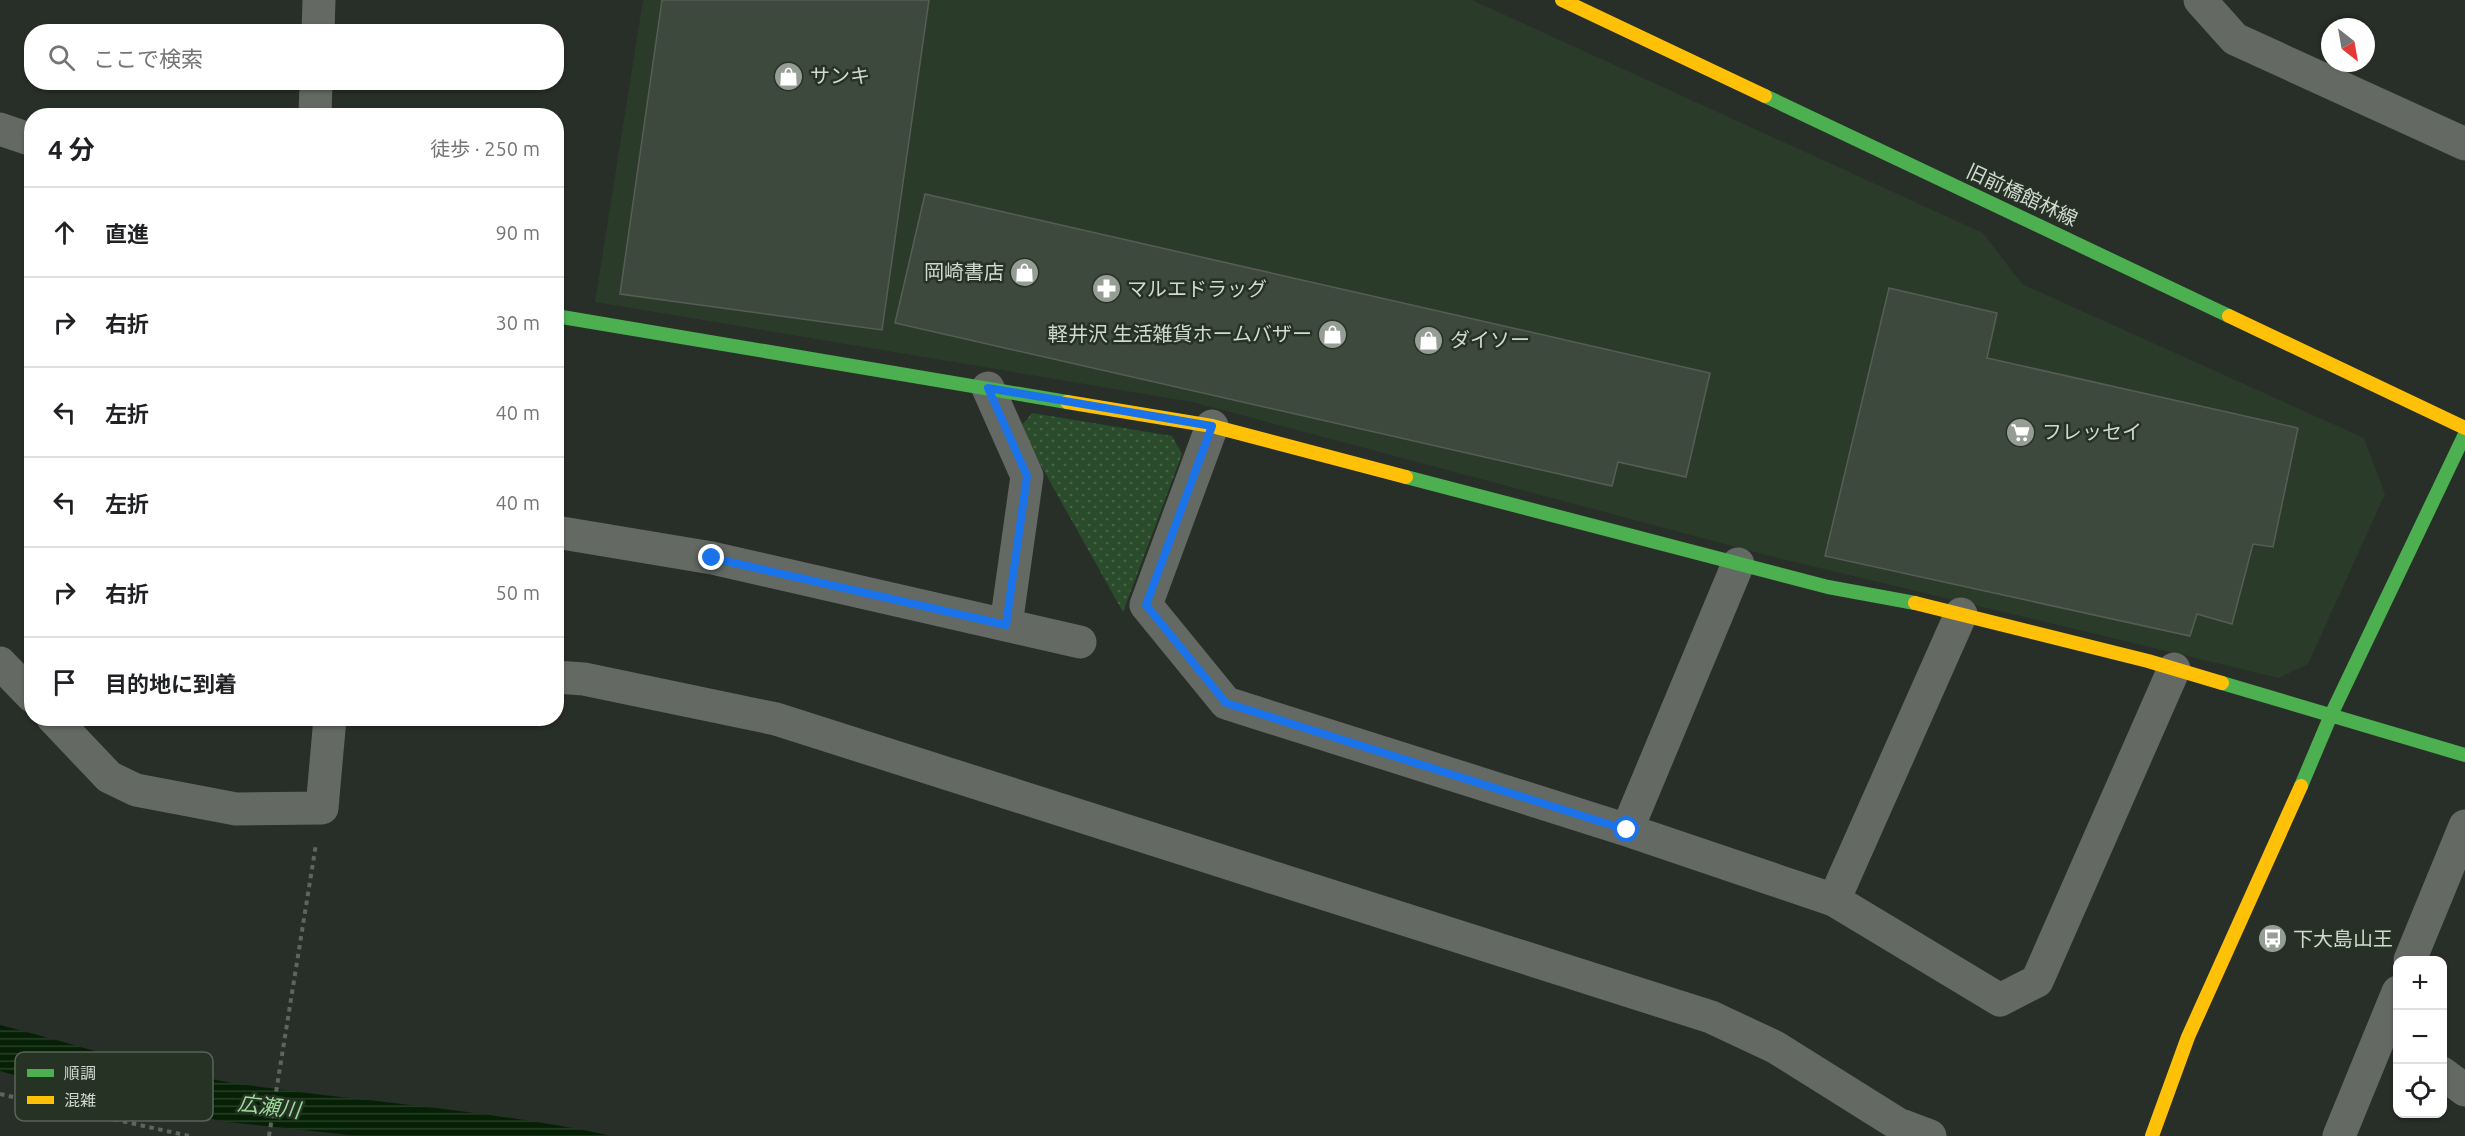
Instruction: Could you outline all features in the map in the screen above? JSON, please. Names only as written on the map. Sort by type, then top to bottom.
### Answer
[{"type":"street","points":[[318,24],[319,0]]},
{"type":"street","name":"旧前橋館林線","points":[[1562,0],[2465,428]]},
{"type":"street","points":[[2200,0],[2235,39],[2465,144]]},
{"type":"street","points":[[315,108],[316,90]]},
{"type":"street","points":[[0,129],[24,137]]},
{"type":"street","points":[[564,317],[1212,426],[1738,564],[1961,614],[2174,669],[2465,755]]},
{"type":"street","points":[[988,388],[1027,476],[1006,625]]},
{"type":"street","points":[[1212,426],[1146,605],[1226,703],[1627,830],[1834,900],[2000,1000],[2037,981],[2174,669]]},
{"type":"street","points":[[2152,1136],[2188,1037],[2265,870],[2331,715],[2465,434]]},
{"type":"street","points":[[564,533],[712,558],[1080,642]]},
{"type":"street","points":[[1627,830],[1738,564]]},
{"type":"street","points":[[1834,900],[1961,614]]},
{"type":"street","points":[[0,663],[24,688]]},
{"type":"street","points":[[564,678],[584,679],[776,719],[1711,1017],[1775,1047],[1898,1124],[1930,1136]]},
{"type":"street","points":[[61,726],[109,777],[136,790],[236,809],[322,808],[329,726]]},
{"type":"street","points":[[2412,956],[2465,826]]},
{"type":"street","points":[[2339,1136],[2390,1034],[2394,1010]]},
{"type":"street","points":[[2447,1077],[2465,1090]]},
{"type":"path","points":[[269,1136],[322,808]]},
{"type":"path","points":[[0,1094],[15,1097]]},
{"type":"path","points":[[122,1121],[189,1136]]},
{"type":"shaded area","points":[[643,0],[1472,0],[1983,233],[2022,284],[2364,438],[2385,494],[2308,664],[2279,678],[1766,555],[1192,402],[595,302]]},
{"type":"shaded area","points":[[1032,413],[1172,436],[1182,454],[1123,612],[1020,428]]},
{"type":"water","points":[[0,1025],[100,1052],[15,1052],[15,1075],[0,1071]]},
{"type":"water","name":"広瀬川","points":[[213,1079],[524,1120],[612,1136],[359,1136],[213,1119]]},
{"type":"building","points":[[662,0],[929,0],[882,330],[620,294]]},
{"type":"building","points":[[925,194],[1710,373],[1686,477],[1618,462],[1612,486],[895,323]]},
{"type":"building","points":[[1889,288],[1997,313],[1987,358],[2298,428],[2273,547],[2253,544],[2232,624],[2197,614],[2190,636],[1825,556]]},
{"type":"traffic: fast","points":[[1765,96],[2229,316]]},
{"type":"traffic: fast","points":[[564,317],[1067,402]]},
{"type":"traffic: fast","points":[[2301,786],[2331,715],[2465,434]]},
{"type":"traffic: fast","points":[[1406,477],[1828,587],[1915,603]]},
{"type":"traffic: fast","points":[[2222,683],[2465,755]]},
{"type":"traffic: slow","points":[[1562,0],[1765,96]]},
{"type":"traffic: slow","points":[[2229,316],[2465,428]]},
{"type":"traffic: slow","points":[[1067,402],[1212,426],[1406,477]]},
{"type":"traffic: slow","points":[[1915,603],[2148,661],[2222,683]]},
{"type":"traffic: slow","points":[[2152,1136],[2188,1037],[2301,786]]},
{"type":"place","name":"サンキ","points":[[789,76]]},
{"type":"place","name":"岡崎書店","points":[[1025,272]]},
{"type":"place","name":"マルエドラッグ","points":[[1106,289]]},
{"type":"place","name":"軽井沢 生活雑貨ホームバザー","points":[[1333,334]]},
{"type":"place","name":"ダイソー","points":[[1429,340]]},
{"type":"place","name":"フレッセイ","points":[[2021,432]]},
{"type":"place","name":"下大島山王","points":[[2272,939]]},
{"type":"route","points":[[712,558],[1006,625],[1027,476],[988,388],[1212,426],[1146,605],[1226,703],[1627,830]]}]
